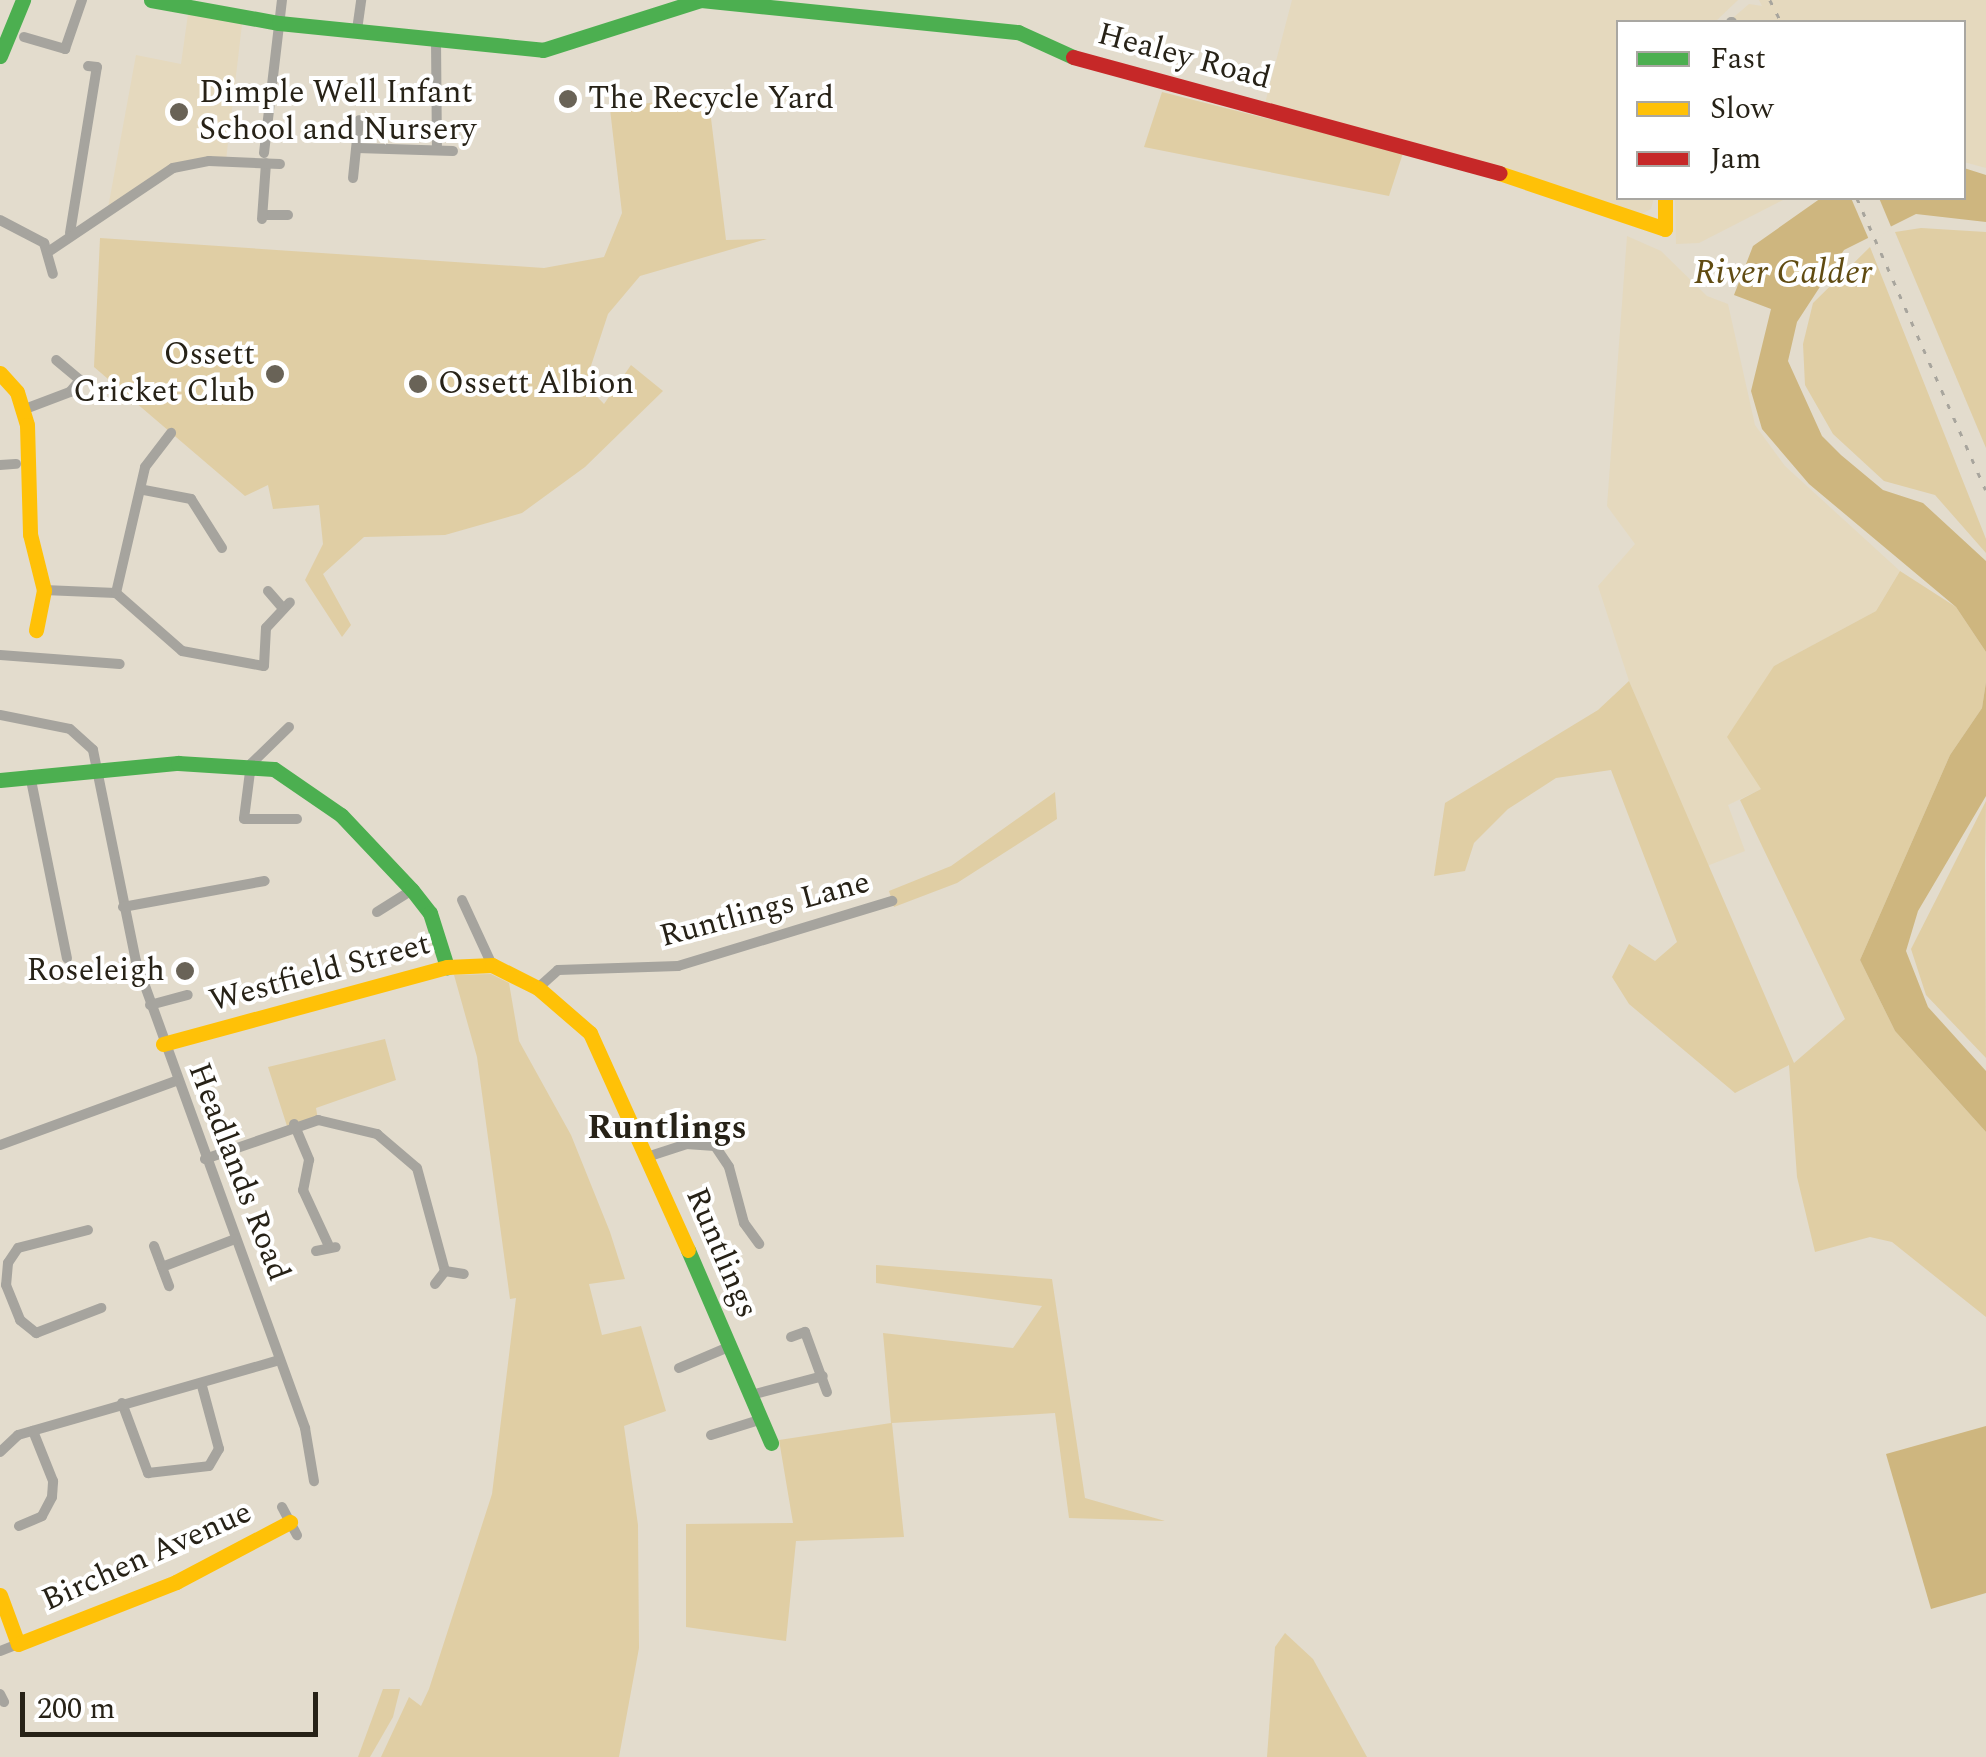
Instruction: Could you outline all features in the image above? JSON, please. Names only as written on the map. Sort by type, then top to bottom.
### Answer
[{"type":"street","points":[[0,56],[23,0]]},
{"type":"street","points":[[24,37],[64,50],[82,0]]},
{"type":"street","name":"Healey Road","points":[[151,0],[279,23],[560,49],[680,4],[777,3],[1018,32],[1059,52],[1482,167],[1665,229],[1665,200]]},
{"type":"street","points":[[282,0],[262,217],[288,215]]},
{"type":"street","points":[[357,30],[361,0]]},
{"type":"street","points":[[436,40],[437,150]]},
{"type":"street","points":[[70,233],[96,68],[88,66]]},
{"type":"street","points":[[354,178],[359,120]]},
{"type":"street","points":[[357,148],[452,150]]},
{"type":"street","points":[[51,250],[70,233],[172,168],[209,161],[265,158],[280,164]]},
{"type":"street","points":[[0,220],[51,250]]},
{"type":"street","points":[[51,250],[53,274]]},
{"type":"street","points":[[25,409],[70,392],[80,380],[56,360]]},
{"type":"street","points":[[0,372],[25,409],[30,534],[44,590],[36,630]]},
{"type":"street","points":[[116,593],[144,490],[145,467],[171,434]]},
{"type":"street","points":[[0,465],[16,464]]},
{"type":"street","points":[[144,490],[191,499],[208,534],[222,548]]},
{"type":"street","points":[[44,590],[116,593],[182,651],[264,666],[266,628],[286,605],[268,591]]},
{"type":"street","points":[[0,655],[120,664]]},
{"type":"street","points":[[0,716],[82,734],[99,768]]},
{"type":"street","points":[[289,727],[251,764],[244,820],[297,819]]},
{"type":"street","points":[[0,780],[99,768],[251,764],[284,774],[316,796],[412,890],[430,913],[447,967]]},
{"type":"street","name":"Headlands Road","points":[[99,768],[123,907],[150,1005],[268,1319],[276,1361],[305,1428],[314,1480]]},
{"type":"street","points":[[30,774],[67,958]]},
{"type":"street","points":[[123,907],[265,881]]},
{"type":"street","points":[[377,912],[412,890]]},
{"type":"street","points":[[462,900],[492,965]]},
{"type":"street","name":"Runtlings Lane","points":[[538,988],[558,970],[678,966],[892,901]]},
{"type":"street","name":"Westfield Street","points":[[163,1044],[447,967],[492,965]]},
{"type":"street","name":"Runtlings","points":[[492,965],[538,988],[590,1033],[650,1156],[755,1394],[771,1442]]},
{"type":"street","points":[[150,1005],[188,995]]},
{"type":"street","points":[[0,1145],[176,1081]]},
{"type":"street","points":[[205,1159],[294,1124],[338,1122],[391,1141],[417,1168],[429,1201],[445,1271],[436,1284]]},
{"type":"street","points":[[294,1124],[309,1160],[304,1190],[332,1246],[316,1251]]},
{"type":"street","points":[[650,1156],[686,1144],[715,1146],[729,1167],[741,1215],[759,1244]]},
{"type":"street","points":[[414,1206],[429,1201]]},
{"type":"street","points":[[88,1230],[63,1230],[11,1254],[4,1299],[36,1332],[92,1319],[102,1308]]},
{"type":"street","points":[[162,1267],[235,1239]]},
{"type":"street","points":[[154,1246],[169,1286]]},
{"type":"street","points":[[445,1271],[464,1274]]},
{"type":"street","points":[[807,1318],[805,1332],[828,1392]]},
{"type":"street","points":[[791,1337],[805,1332]]},
{"type":"street","points":[[679,1368],[732,1346]]},
{"type":"street","points":[[0,1452],[33,1431],[122,1403],[202,1386],[276,1361]]},
{"type":"street","points":[[755,1394],[822,1376]]},
{"type":"street","points":[[122,1403],[148,1473],[209,1466],[219,1449],[202,1386]]},
{"type":"street","points":[[710,1435],[762,1418]]},
{"type":"street","points":[[19,1526],[50,1504],[53,1481],[33,1431]]},
{"type":"street","points":[[50,1504],[63,1510]]},
{"type":"street","name":"Birchen Avenue","points":[[0,1595],[18,1644],[176,1582],[293,1529],[282,1507]]},
{"type":"street","points":[[0,1651],[18,1644]]},
{"type":"shaded area","points":[[1292,0],[1738,0],[1717,20],[1616,20],[1616,200],[1653,200],[1651,209],[1638,216],[1264,107]]},
{"type":"shaded area","points":[[1759,0],[1986,0],[1986,168],[1966,163],[1966,20],[1730,20],[1749,4],[1762,6]]},
{"type":"shaded area","name":"Dimple Well Infant School and Nursery","points":[[189,7],[243,16],[226,160],[173,168],[108,208],[136,55],[181,64]]},
{"type":"shaded area","points":[[1162,92],[1403,153],[1389,196],[1144,147]]},
{"type":"shaded area","points":[[708,94],[726,240],[767,239],[640,276],[608,314],[585,384],[604,404],[631,365],[663,391],[585,467],[522,513],[445,535],[364,537],[323,574],[351,625],[342,637],[305,580],[323,544],[319,505],[273,509],[268,485],[245,496],[94,367],[100,238],[544,268],[604,257],[622,213],[610,109]]},
{"type":"shaded area","points":[[1675,200],[1783,200],[1699,243],[1676,244]]},
{"type":"shaded area","points":[[1921,228],[1986,232],[1986,448],[1895,232]]},
{"type":"shaded area","points":[[1627,236],[1661,251],[1707,296],[1728,304],[1755,425],[1785,466],[1900,571],[1876,611],[1774,666],[1761,789],[1728,805],[1745,851],[1707,866],[1629,681],[1598,586],[1635,544],[1607,506]]},
{"type":"shaded area","points":[[1870,247],[1986,539],[1986,553],[1935,495],[1884,481],[1833,434],[1805,385],[1803,344],[1813,303]]},
{"type":"shaded area","points":[[1900,571],[1956,607],[1986,652],[1986,682],[1982,708],[1950,755],[1860,960],[1895,1031],[1986,1132],[1986,1317],[1892,1242],[1870,1237],[1815,1252],[1797,1177],[1789,1065],[1735,1093],[1629,1004],[1612,977],[1629,944],[1655,961],[1677,942],[1611,770],[1556,778],[1508,809],[1474,843],[1465,871],[1434,876],[1445,803],[1598,710],[1629,681],[1794,1063],[1845,1019],[1740,800],[1761,789],[1727,737],[1774,666],[1876,611]]},
{"type":"shaded area","points":[[1055,792],[1057,819],[957,883],[894,907],[889,891],[951,866]]},
{"type":"shaded area","points":[[1986,801],[1986,1058],[1926,995],[1911,949]]},
{"type":"shaded area","points":[[491,974],[509,983],[519,1041],[571,1135],[625,1279],[589,1284],[602,1335],[641,1326],[666,1411],[624,1426],[638,1525],[639,1648],[619,1757],[381,1757],[409,1697],[421,1706],[429,1689],[492,1494],[516,1298],[510,1299],[477,1057],[454,975]]},
{"type":"shaded area","points":[[385,1039],[396,1080],[316,1108],[318,1120],[287,1126],[268,1067]]},
{"type":"shaded area","points":[[876,1265],[1052,1279],[1085,1498],[1165,1521],[1069,1518],[1055,1413],[892,1423],[904,1537],[796,1541],[786,1641],[686,1627],[686,1524],[793,1523],[779,1440],[891,1423],[883,1333],[1013,1348],[1042,1306],[876,1283]]},
{"type":"shaded area","points":[[1285,1633],[1313,1659],[1367,1757],[1267,1757],[1275,1647]]},
{"type":"shaded area","points":[[383,1689],[400,1689],[393,1717],[370,1757],[358,1757]]},
{"type":"water","name":"River Calder","points":[[1966,169],[1986,175],[1986,222],[1916,214],[1844,250],[1797,322],[1788,361],[1822,436],[1883,490],[1923,503],[1986,561],[1986,652],[1956,607],[1809,484],[1762,429],[1751,391],[1771,309],[1734,295],[1753,246],[1818,200],[1966,200]]},
{"type":"water","points":[[1986,682],[1986,796],[1918,911],[1906,951],[1928,1007],[1986,1071],[1986,1132],[1895,1031],[1860,960],[1950,755],[1982,708]]},
{"type":"water","points":[[1986,1426],[1986,1593],[1931,1609],[1886,1454]]},
{"type":"pier","points":[[1852,200],[1880,200],[1892,229],[1870,242]]},
{"type":"railway","points":[[1770,0],[1780,20]]},
{"type":"railway","points":[[1858,200],[1986,490]]},
{"type":"traffic: fast","points":[[0,56],[23,0]]},
{"type":"traffic: fast","points":[[151,0],[279,23],[543,50],[701,0],[1018,32],[1073,57]]},
{"type":"traffic: fast","points":[[0,780],[178,763],[274,769],[341,815],[412,890],[430,913],[447,967]]},
{"type":"traffic: fast","points":[[688,1250],[771,1443]]},
{"type":"traffic: slow","points":[[1499,173],[1665,229],[1665,200]]},
{"type":"traffic: slow","points":[[0,373],[17,392],[27,425],[30,534],[44,590],[36,630]]},
{"type":"traffic: slow","points":[[163,1044],[447,967],[492,965],[538,988],[590,1033],[688,1250]]},
{"type":"traffic: slow","points":[[0,1595],[18,1644],[176,1582],[290,1522]]},
{"type":"traffic: jam","points":[[1073,57],[1499,173]]},
{"type":"place","name":"The Recycle Yard","points":[[568,99]]},
{"type":"place","name":"Dimple Well Infant School and Nursery","points":[[179,112]]},
{"type":"place","name":"Ossett Cricket Club","points":[[275,374]]},
{"type":"place","name":"Ossett Albion","points":[[418,384]]},
{"type":"place","name":"Roseleigh","points":[[185,971]]},
{"type":"district","name":"Runtlings","points":[[667,1128]]}]
